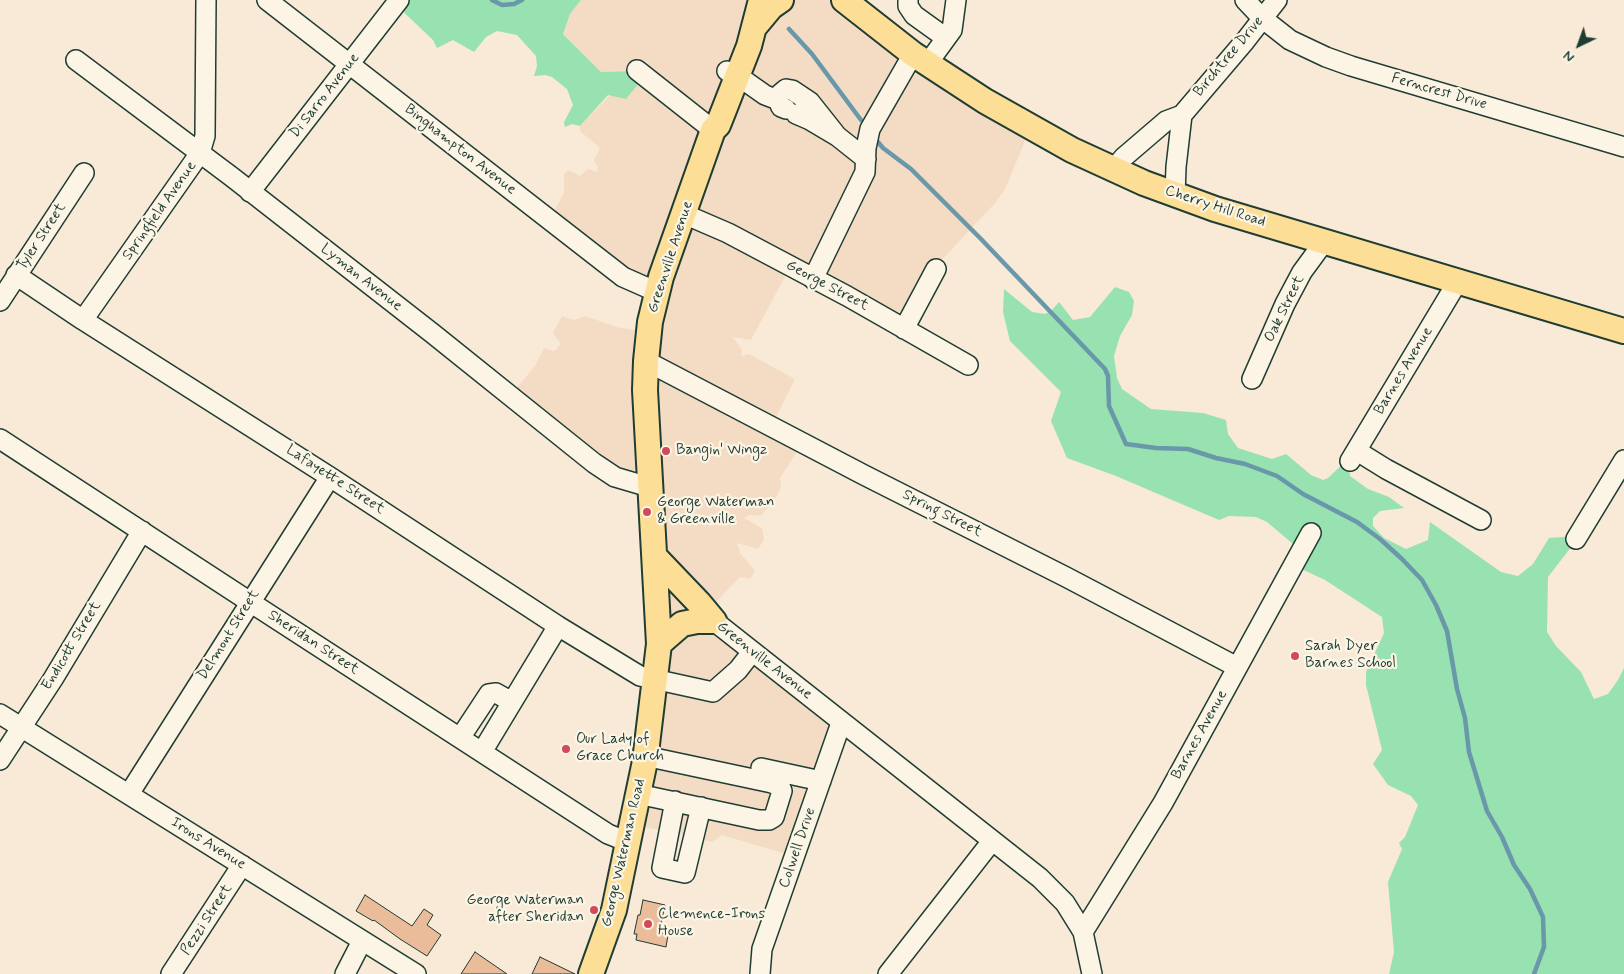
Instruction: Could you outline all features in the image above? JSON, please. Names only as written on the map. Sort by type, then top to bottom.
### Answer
[{"type":"main road","name":"Greenville Avenue","points":[[657,610],[656,558],[649,487],[645,390],[650,322],[657,292],[713,130],[718,125],[748,0]]},
{"type":"main road","name":"Greenville Avenue","points":[[732,73],[756,24],[761,0]]},
{"type":"main road","points":[[756,24],[771,7],[781,0]]},
{"type":"main road","name":"Cherry Hill Road","points":[[844,0],[920,58],[985,101],[1072,150],[1113,170],[1215,209],[1624,331]]},
{"type":"main road","points":[[854,0],[870,14],[885,32]]},
{"type":"main road","points":[[656,558],[699,603],[705,618]]},
{"type":"main road","points":[[657,610],[705,618]]},
{"type":"main road","name":"George Waterman Road","points":[[591,974],[614,910],[638,794],[660,644],[657,610]]},
{"type":"main road","points":[[660,644],[682,624],[705,618]]},
{"type":"street","name":"Springfield Avenue","points":[[83,320],[200,153],[205,136],[206,0]]},
{"type":"street","name":"Binghampton Avenue","points":[[267,0],[623,277],[657,292]]},
{"type":"street","name":"Di Sarro Avenue","points":[[250,192],[399,0]]},
{"type":"street","points":[[908,0],[908,6],[914,15],[946,38]]},
{"type":"street","points":[[813,279],[865,172],[866,148],[870,128],[920,58],[946,38],[952,30],[956,0]]},
{"type":"street","name":"Ferncrest Drive","points":[[1245,0],[1262,18],[1290,40],[1326,57],[1624,147]]},
{"type":"street","name":"Birchtree Drive","points":[[1113,170],[1124,157],[1166,121],[1182,115],[1277,0]]},
{"type":"street","name":"Lyman Avenue","points":[[76,60],[200,153],[432,333],[594,463],[615,477],[649,487]]},
{"type":"street","points":[[637,70],[713,130]]},
{"type":"street","points":[[732,73],[765,95],[837,136],[866,159]]},
{"type":"street","points":[[787,108],[780,94],[786,89],[792,90],[810,102],[837,136]]},
{"type":"street","points":[[1176,195],[1176,167],[1182,115]]},
{"type":"street","name":"Tyler Street","points":[[0,301],[84,173]]},
{"type":"street","name":"George Street","points":[[684,214],[728,233],[847,296],[968,365]]},
{"type":"street","name":"Oak Street","points":[[1252,379],[1285,304],[1302,272],[1324,242]]},
{"type":"street","points":[[904,329],[936,268]]},
{"type":"street","name":"Lafayette Street","points":[[16,275],[558,626],[640,676],[713,692],[738,670],[752,652]]},
{"type":"street","name":"Barnes Avenue","points":[[1458,282],[1354,456],[1386,469],[1481,520]]},
{"type":"street","name":"Spring Street","points":[[646,361],[1238,667]]},
{"type":"street","name":"Sheridan Street","points":[[0,439],[608,834],[628,842]]},
{"type":"street","points":[[1576,539],[1624,460]]},
{"type":"street","name":"Delmont Street","points":[[129,794],[330,477]]},
{"type":"street","name":"Endicott Street","points":[[0,760],[53,679],[142,531]]},
{"type":"street","name":"Barnes Avenue","points":[[1083,932],[1163,803],[1311,533]]},
{"type":"street","name":"Greenville Avenue","points":[[705,618],[752,652],[1040,878],[1065,903],[1083,932],[1092,974]]},
{"type":"street","points":[[482,752],[558,626]]},
{"type":"street","points":[[460,738],[489,694],[496,693],[512,702]]},
{"type":"street","name":"Irons Avenue","points":[[0,714],[416,974]]},
{"type":"street","name":"Colwell Drive","points":[[760,974],[762,949],[841,722]]},
{"type":"street","points":[[646,749],[821,781]]},
{"type":"street","points":[[638,794],[759,820],[769,820],[774,817],[782,791],[780,786],[772,783],[646,749]]},
{"type":"street","points":[[675,802],[662,868],[685,873],[701,807]]},
{"type":"street","points":[[888,974],[992,841]]},
{"type":"street","name":"Pezzi Street","points":[[171,974],[242,865]]},
{"type":"street","points":[[344,974],[362,941]]},
{"type":"shaded area","points":[[581,0],[845,0],[1030,129],[1006,187],[996,202],[939,263],[905,325],[789,269],[751,340],[733,337],[742,350],[741,357],[749,354],[795,379],[772,425],[802,444],[780,478],[781,486],[777,496],[761,516],[750,515],[744,518],[762,528],[764,540],[758,549],[737,543],[740,553],[755,571],[750,579],[740,577],[715,603],[736,625],[844,716],[793,856],[722,835],[712,842],[632,824],[656,708],[639,482],[563,431],[514,391],[535,366],[544,348],[554,351],[561,344],[553,333],[562,316],[574,320],[585,316],[620,328],[647,331],[655,295],[552,215],[564,193],[564,174],[569,170],[580,176],[588,169],[597,172],[598,168],[594,160],[600,148],[580,131],[580,126],[634,71],[601,72],[563,33],[570,14]]},
{"type":"green space","points":[[399,0],[581,0],[570,14],[563,34],[601,72],[634,71],[643,78],[626,99],[608,95],[580,126],[572,124],[565,127],[564,122],[573,105],[567,89],[552,77],[545,75],[534,76],[537,66],[536,56],[517,35],[497,31],[486,37],[474,52],[453,40],[437,48],[433,40],[395,4]]},
{"type":"green space","points":[[1115,287],[1129,292],[1134,301],[1132,315],[1120,336],[1114,356],[1117,378],[1122,389],[1151,409],[1203,413],[1226,420],[1228,434],[1238,448],[1272,459],[1286,454],[1311,475],[1323,480],[1328,478],[1348,459],[1350,476],[1368,489],[1389,497],[1404,508],[1380,511],[1373,518],[1373,526],[1384,538],[1406,549],[1428,540],[1430,522],[1501,572],[1518,576],[1533,564],[1549,538],[1576,536],[1575,542],[1548,577],[1547,632],[1556,646],[1581,672],[1594,699],[1608,694],[1624,668],[1624,974],[1389,974],[1394,952],[1388,882],[1402,849],[1399,843],[1405,837],[1418,805],[1411,796],[1388,785],[1373,764],[1382,750],[1366,685],[1366,672],[1384,633],[1382,617],[1325,580],[1293,565],[1299,549],[1267,522],[1256,517],[1229,516],[1219,520],[1116,476],[1067,458],[1051,421],[1061,392],[1010,341],[1003,312],[1004,289],[1032,312],[1045,314],[1052,310],[1059,302],[1073,320],[1090,317]]},
{"type":"building","points":[[365,895],[412,926],[424,909],[433,915],[427,925],[441,935],[427,956],[374,920],[356,911]]},
{"type":"building","name":"Clemence-Irons House","points":[[643,900],[665,905],[659,932],[668,935],[666,947],[636,940],[637,934],[634,934]]},
{"type":"building","points":[[475,952],[507,974],[461,974]]},
{"type":"building","points":[[540,957],[575,974],[532,974]]},
{"type":"waterway","points":[[492,0],[502,5],[514,4],[522,0]]},
{"type":"waterway","points":[[789,29],[812,54],[861,120]]},
{"type":"waterway","points":[[878,142],[911,169],[981,239],[1105,369],[1108,376],[1109,406],[1126,444],[1156,448],[1188,449],[1216,458],[1245,464],[1277,476],[1303,494],[1357,522],[1380,539],[1422,580],[1436,605],[1447,631],[1457,689],[1465,718],[1469,752],[1487,811],[1502,837],[1514,865],[1530,889],[1543,917],[1544,947],[1534,974]]},
{"type":"place","name":"Bangin' Wingz","points":[[666,451]]},
{"type":"place","name":"George Waterman & Greenville","points":[[647,512]]},
{"type":"place","name":"Sarah Dyer Barnes School","points":[[1295,656]]},
{"type":"place","name":"Our Lady of Grace Church","points":[[566,749]]},
{"type":"place","name":"George Waterman after Sheridan","points":[[594,910]]},
{"type":"place","name":"Clemence-Irons House","points":[[648,924]]}]
